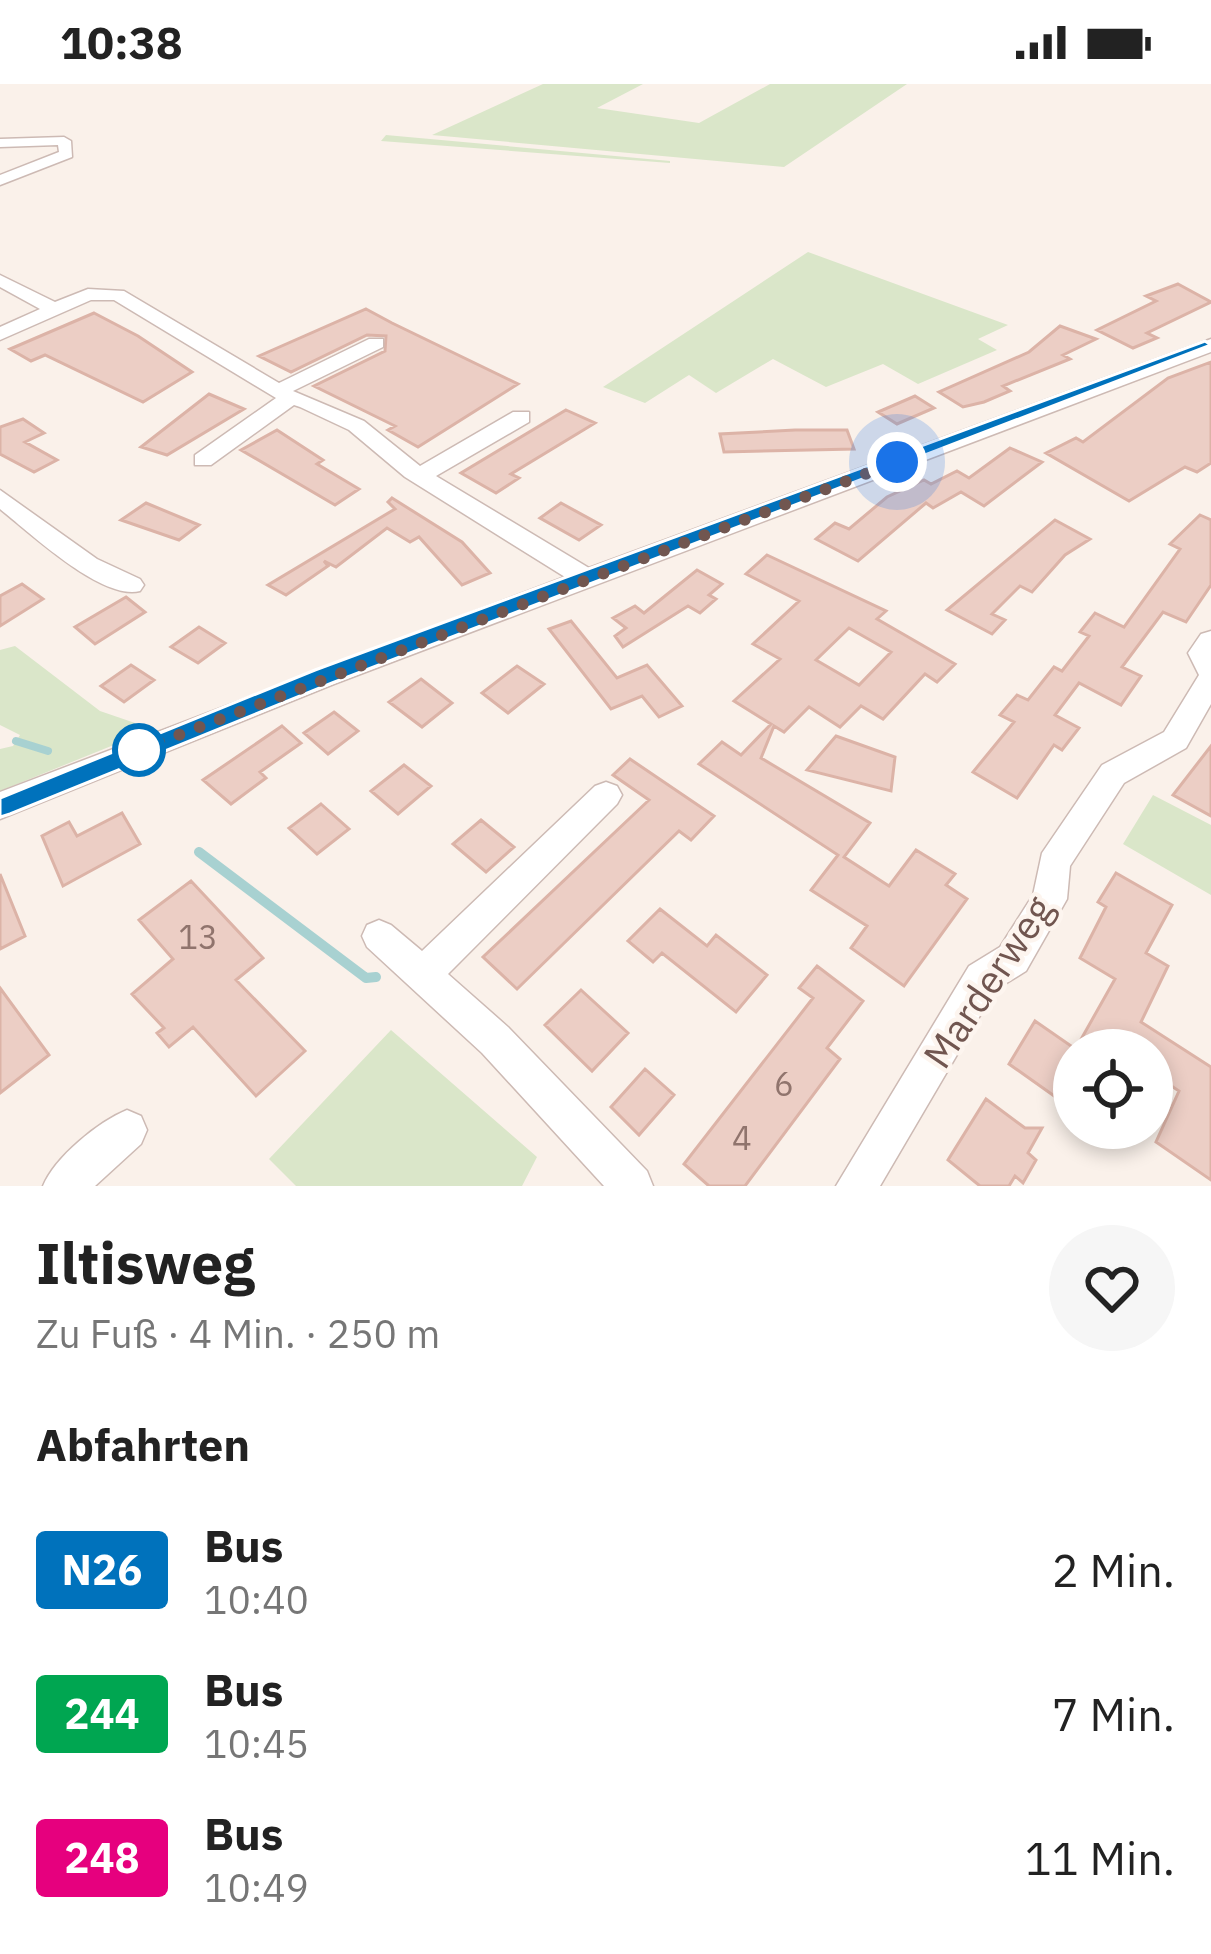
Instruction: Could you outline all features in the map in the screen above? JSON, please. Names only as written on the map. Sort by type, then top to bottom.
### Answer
[{"type":"street","points":[[0,143],[64,141],[67,154],[0,180]]},
{"type":"street","points":[[0,280],[53,308]]},
{"type":"street","points":[[0,334],[88,294],[118,295],[284,394],[314,401],[399,456],[420,476],[586,578]]},
{"type":"street","points":[[203,460],[284,394],[376,343]]},
{"type":"street","points":[[0,806],[586,578],[1211,345]]},
{"type":"street","points":[[420,476],[521,417]]},
{"type":"street","points":[[0,496],[88,566],[130,584]]},
{"type":"street","name":"Marderweg","points":[[857,1186],[982,978],[1013,958],[1050,899],[1054,863],[1113,775],[1175,740],[1211,675],[1202,653],[1211,640]]},
{"type":"street","points":[[423,974],[606,795]]},
{"type":"street","points":[[380,936],[575,1119],[632,1186]]},
{"type":"street","points":[[64,1186],[127,1130]]},
{"type":"green space","points":[[543,84],[643,84],[597,108],[699,123],[770,84],[907,84],[784,167],[432,135]]},
{"type":"green space","points":[[386,135],[670,161],[670,163],[381,141]]},
{"type":"green space","points":[[808,252],[1008,325],[978,339],[997,350],[918,384],[883,364],[826,387],[773,359],[716,393],[689,375],[645,403],[603,387]]},
{"type":"green space","points":[[15,646],[100,711],[135,723],[141,734],[0,791],[0,749],[13,746],[20,735],[0,725],[0,650]]},
{"type":"green space","points":[[1153,795],[1211,825],[1211,895],[1123,844]]},
{"type":"green space","points":[[391,1030],[537,1157],[522,1186],[296,1186],[269,1159]]},
{"type":"building","points":[[1178,284],[1211,302],[1147,333],[1157,338],[1133,348],[1097,330],[1156,301],[1146,296]]},
{"type":"building","points":[[366,309],[518,384],[418,447],[388,430],[395,426],[314,386],[385,351],[386,336],[367,335],[291,372],[259,356]]},
{"type":"building","points":[[94,313],[192,372],[143,402],[45,355],[31,361],[10,349]]},
{"type":"building","points":[[1060,326],[1096,339],[1063,355],[1070,359],[1003,386],[1010,391],[984,402],[963,407],[939,392],[1029,352]]},
{"type":"building","points":[[1211,362],[1211,463],[1197,472],[1185,467],[1129,501],[1046,453],[1076,438],[1083,442],[1168,378]]},
{"type":"building","points":[[209,394],[244,409],[167,455],[141,447]]},
{"type":"building","points":[[915,396],[934,408],[897,424],[878,412]]},
{"type":"building","points":[[566,410],[595,423],[511,474],[519,478],[496,493],[461,473]]},
{"type":"building","points":[[23,419],[44,433],[25,442],[57,460],[34,472],[0,454],[0,427]]},
{"type":"building","points":[[277,430],[323,460],[317,464],[359,489],[335,505],[241,450]]},
{"type":"building","points":[[847,430],[854,449],[724,452],[720,434]]},
{"type":"building","points":[[1010,448],[1042,462],[984,506],[961,492],[933,508],[926,503],[858,561],[816,539],[835,523],[849,529],[887,497],[924,480],[931,484],[957,471],[969,478]]},
{"type":"building","points":[[392,498],[462,542],[490,573],[462,585],[419,537],[410,542],[387,528],[336,567],[324,561],[328,566],[286,595],[268,585],[395,509],[388,502]]},
{"type":"building","points":[[146,503],[199,525],[179,540],[121,520]]},
{"type":"building","points":[[561,503],[601,525],[579,540],[540,518]]},
{"type":"building","points":[[1200,515],[1211,520],[1211,585],[1186,622],[1163,612],[1122,667],[1141,676],[1121,705],[1079,683],[1055,715],[1079,728],[1062,750],[1054,745],[1017,798],[973,772],[1014,722],[1000,715],[1017,695],[1028,700],[1054,667],[1062,671],[1089,636],[1080,632],[1095,613],[1124,627],[1180,549],[1170,544]]},
{"type":"building","points":[[1055,520],[1090,539],[1065,555],[1032,592],[1020,586],[992,614],[1005,620],[992,634],[947,610]]},
{"type":"building","points":[[767,555],[886,611],[877,619],[955,664],[937,682],[925,674],[883,719],[861,706],[840,727],[809,707],[784,732],[774,726],[761,758],[870,823],[844,857],[889,886],[916,850],[955,874],[946,885],[967,899],[904,986],[851,948],[867,926],[811,890],[838,855],[699,764],[722,742],[741,755],[771,724],[734,701],[780,659],[753,644],[799,601],[746,574]],"holes":[[[849,628],[891,652],[859,685],[816,660]]]},
{"type":"building","points":[[697,570],[722,584],[709,595],[716,599],[700,613],[688,606],[623,647],[615,636],[626,628],[613,618],[635,606],[644,613]]},
{"type":"building","points":[[22,584],[43,599],[0,626],[0,596]]},
{"type":"building","points":[[126,597],[145,612],[95,644],[75,627]]},
{"type":"building","points":[[571,621],[617,678],[647,665],[682,706],[659,717],[642,696],[611,709],[549,629]]},
{"type":"building","points":[[199,627],[225,643],[198,663],[171,647]]},
{"type":"building","points":[[131,665],[154,680],[124,702],[101,686]]},
{"type":"building","points":[[517,666],[544,684],[508,713],[482,693]]},
{"type":"building","points":[[421,679],[452,703],[422,727],[389,702]]},
{"type":"building","points":[[334,712],[358,731],[328,754],[304,733]]},
{"type":"building","points":[[282,726],[301,743],[260,772],[266,778],[231,804],[203,780]]},
{"type":"building","points":[[836,736],[895,757],[891,791],[807,770]]},
{"type":"building","points":[[1211,746],[1211,816],[1173,795]]},
{"type":"building","points":[[630,759],[714,816],[691,840],[679,831],[517,989],[483,957],[649,800],[613,775]]},
{"type":"building","points":[[404,765],[431,786],[398,814],[371,791]]},
{"type":"building","points":[[321,804],[349,829],[317,854],[289,828]]},
{"type":"building","points":[[122,813],[140,844],[63,886],[42,836],[69,822],[77,836]]},
{"type":"building","points":[[481,820],[514,847],[486,872],[453,844]]},
{"type":"building","points":[[1116,873],[1172,905],[1146,953],[1168,966],[1141,1022],[1152,1029],[1087,1029],[1115,979],[1080,958],[1106,907],[1098,902]]},
{"type":"building","points":[[0,874],[25,936],[0,949]]},
{"type":"building","points":[[191,881],[263,958],[236,980],[305,1051],[256,1096],[193,1027],[169,1047],[157,1033],[164,1028],[132,994],[173,959],[139,920]]},
{"type":"building","points":[[660,909],[707,946],[716,935],[767,975],[736,1012],[662,953],[653,962],[628,941]]},
{"type":"building","points":[[817,966],[863,1001],[827,1048],[840,1059],[745,1186],[709,1186],[684,1164],[813,998],[799,988]]},
{"type":"building","points":[[0,988],[49,1055],[0,1093]]},
{"type":"building","points":[[581,990],[628,1033],[592,1071],[545,1025]]},
{"type":"building","points":[[1035,1021],[1053,1033],[1053,1095],[1009,1064]]},
{"type":"building","points":[[1173,1043],[1211,1067],[1211,1180],[1166,1149],[1173,1149],[1173,1104],[1179,1091],[1173,1087]]},
{"type":"building","points":[[645,1069],[674,1095],[639,1135],[611,1107]]},
{"type":"building","points":[[986,1099],[1025,1128],[1042,1128],[1028,1153],[1036,1160],[1023,1183],[1015,1176],[1009,1186],[980,1186],[948,1160]]},
{"type":"waterway","points":[[16,741],[48,751]]},
{"type":"waterway","points":[[199,852],[366,978],[376,977]]},
{"type":"bus line","name":"N26","points":[[0,806],[324,676],[1211,345]]},
{"type":"route","points":[[139,750],[897,462]]}]
